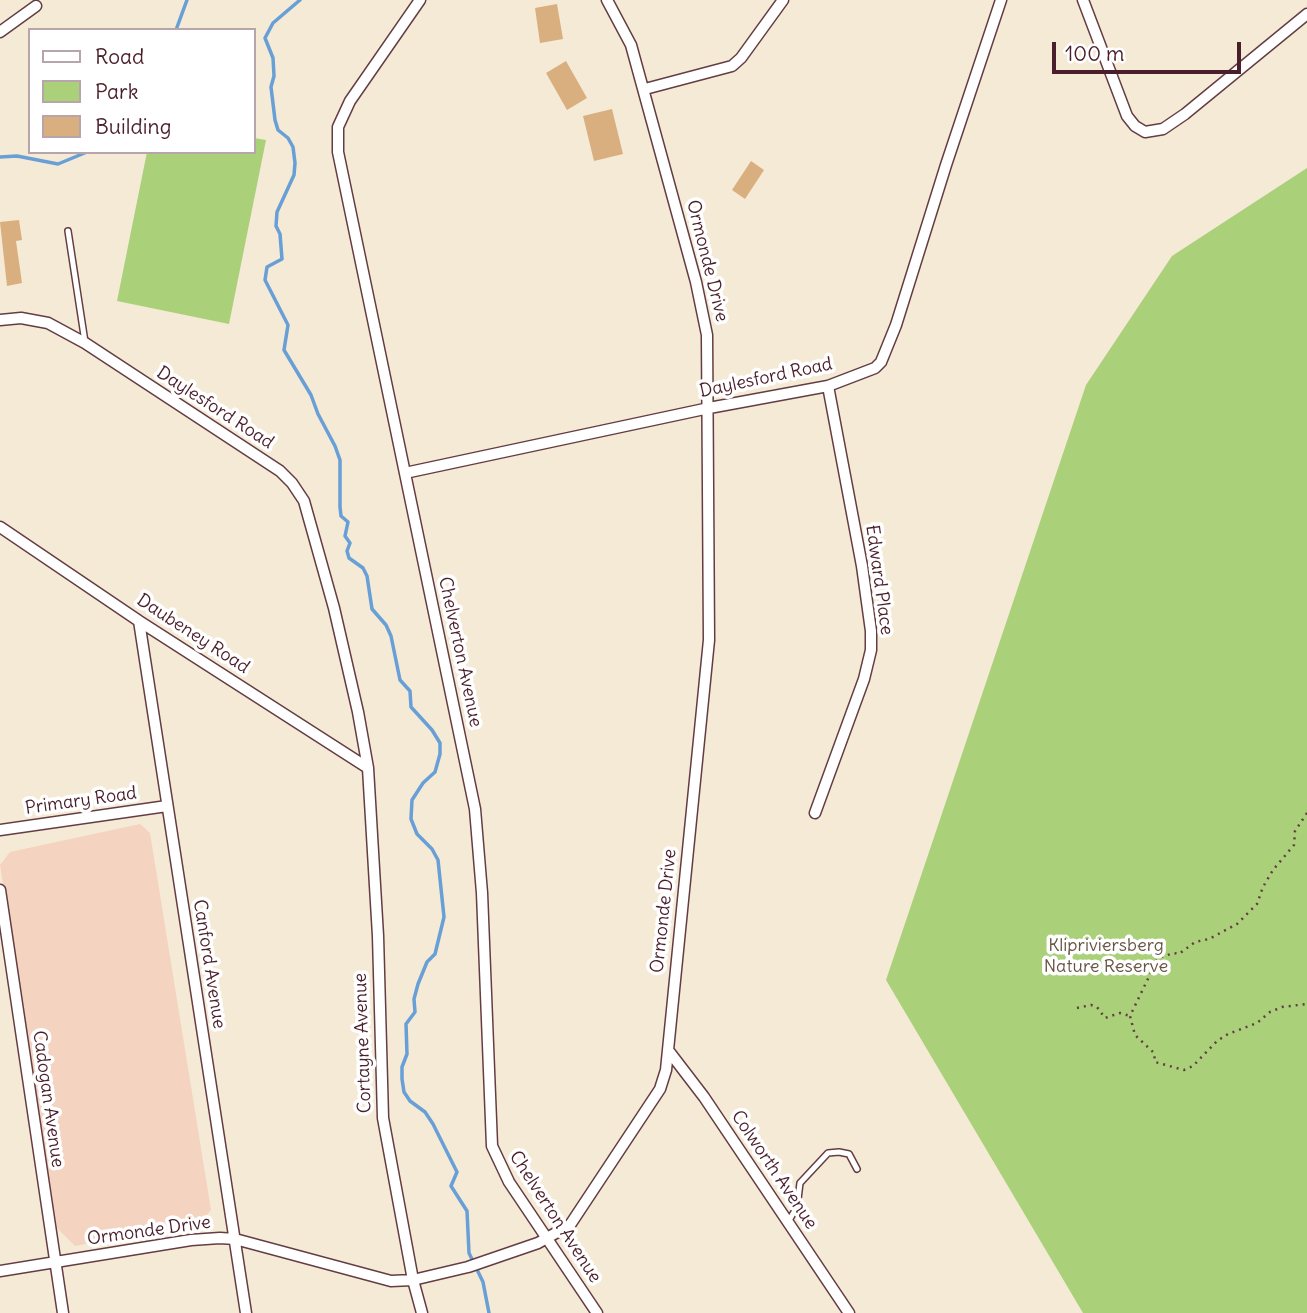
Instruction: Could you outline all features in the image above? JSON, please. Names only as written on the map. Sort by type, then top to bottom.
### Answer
[{"type":"street","name":"Chelverton Avenue","points":[[420,0],[350,100],[338,127],[337,140],[468,775],[480,846],[492,1146],[509,1182],[597,1313]]},
{"type":"street","name":"Ormonde Drive","points":[[0,1271],[191,1240],[235,1239],[391,1281],[413,1280],[468,1267],[523,1249],[565,1229],[575,1219],[649,1107],[663,1080],[708,653],[707,335],[704,312],[645,89],[626,32],[607,0]]},
{"type":"street","points":[[645,89],[732,66],[741,58],[783,0]]},
{"type":"street","name":"Daylesford Road","points":[[405,473],[709,408],[828,386],[867,372],[881,362],[1001,0]]},
{"type":"street","points":[[1083,0],[1127,116],[1135,126],[1145,132],[1163,129],[1185,114],[1307,14]]},
{"type":"street","points":[[0,32],[36,6]]},
{"type":"street","name":"Daylesford Road","points":[[0,320],[36,320],[56,327],[85,343],[280,471],[300,492],[308,511],[334,608],[368,768]]},
{"type":"street","name":"Edward Place","points":[[815,813],[864,679],[871,650],[862,566],[828,386]]},
{"type":"street","name":"Daubeney Road","points":[[0,527],[139,621],[368,768]]},
{"type":"street","name":"Canford Avenue","points":[[139,621],[246,1313]]},
{"type":"street","name":"Cortayne Avenue","points":[[368,768],[378,936],[383,1118],[413,1280],[422,1313]]},
{"type":"street","name":"Primary Road","points":[[0,830],[167,806]]},
{"type":"street","name":"Cadogan Avenue","points":[[0,890],[63,1313]]},
{"type":"street","name":"Colworth Avenue","points":[[668,1049],[698,1089],[849,1313]]},
{"type":"lane","points":[[68,231],[85,343]]},
{"type":"lane","points":[[788,1222],[797,1207],[800,1183],[828,1153],[849,1154],[857,1169]]},
{"type":"path","points":[[1307,813],[1295,831],[1294,845],[1273,870],[1263,887],[1258,904],[1237,924],[1209,939],[1195,943],[1179,954],[1158,958],[1130,1016],[1135,1035],[1154,1053],[1155,1062],[1184,1070],[1193,1066],[1227,1034],[1257,1023],[1270,1012],[1282,1007],[1307,1004]]},
{"type":"path","points":[[1077,1008],[1091,1005],[1097,1007],[1105,1018],[1120,1013],[1130,1016]]},
{"type":"shaded area","points":[[140,824],[150,833],[211,1210],[201,1222],[75,1246],[57,1228],[0,865],[10,852]]},
{"type":"green space","points":[[256,138],[266,140],[229,324],[117,301],[147,154],[256,154]]},
{"type":"green space","name":"Klipriviersberg Nature Reserve","points":[[1307,168],[1307,1313],[1083,1313],[886,980],[1086,385],[1172,256]]},
{"type":"building","points":[[557,4],[563,39],[540,43],[535,8]]},
{"type":"building","points":[[566,61],[587,98],[567,110],[546,73]]},
{"type":"building","points":[[612,109],[623,154],[594,161],[583,116]]},
{"type":"building","points":[[751,161],[764,170],[745,199],[732,190]]},
{"type":"building","points":[[19,220],[22,240],[16,241],[22,283],[7,286],[0,222]]},
{"type":"waterway","points":[[177,28],[187,0]]},
{"type":"waterway","points":[[300,0],[273,23],[265,38],[273,58],[274,76],[271,87],[275,120],[278,130],[288,138],[293,147],[295,163],[294,175],[277,212],[276,226],[280,234],[282,259],[267,267],[265,280],[288,325],[284,350],[311,395],[340,460],[340,507],[341,516],[348,522],[345,536],[350,543],[347,551],[349,558],[363,568],[367,576],[372,609],[386,625],[391,636],[400,680],[410,691],[411,707],[440,743],[435,772],[423,783],[412,800],[411,819],[417,834],[432,849],[438,860],[444,917],[435,954],[427,962],[418,984],[414,999],[415,1012],[406,1024],[407,1054],[402,1067],[402,1079],[404,1092],[410,1101],[425,1112],[433,1124],[457,1172],[451,1186],[467,1211],[469,1253],[483,1282],[489,1313]]},
{"type":"waterway","points":[[0,157],[17,156],[58,164],[82,154]]}]
